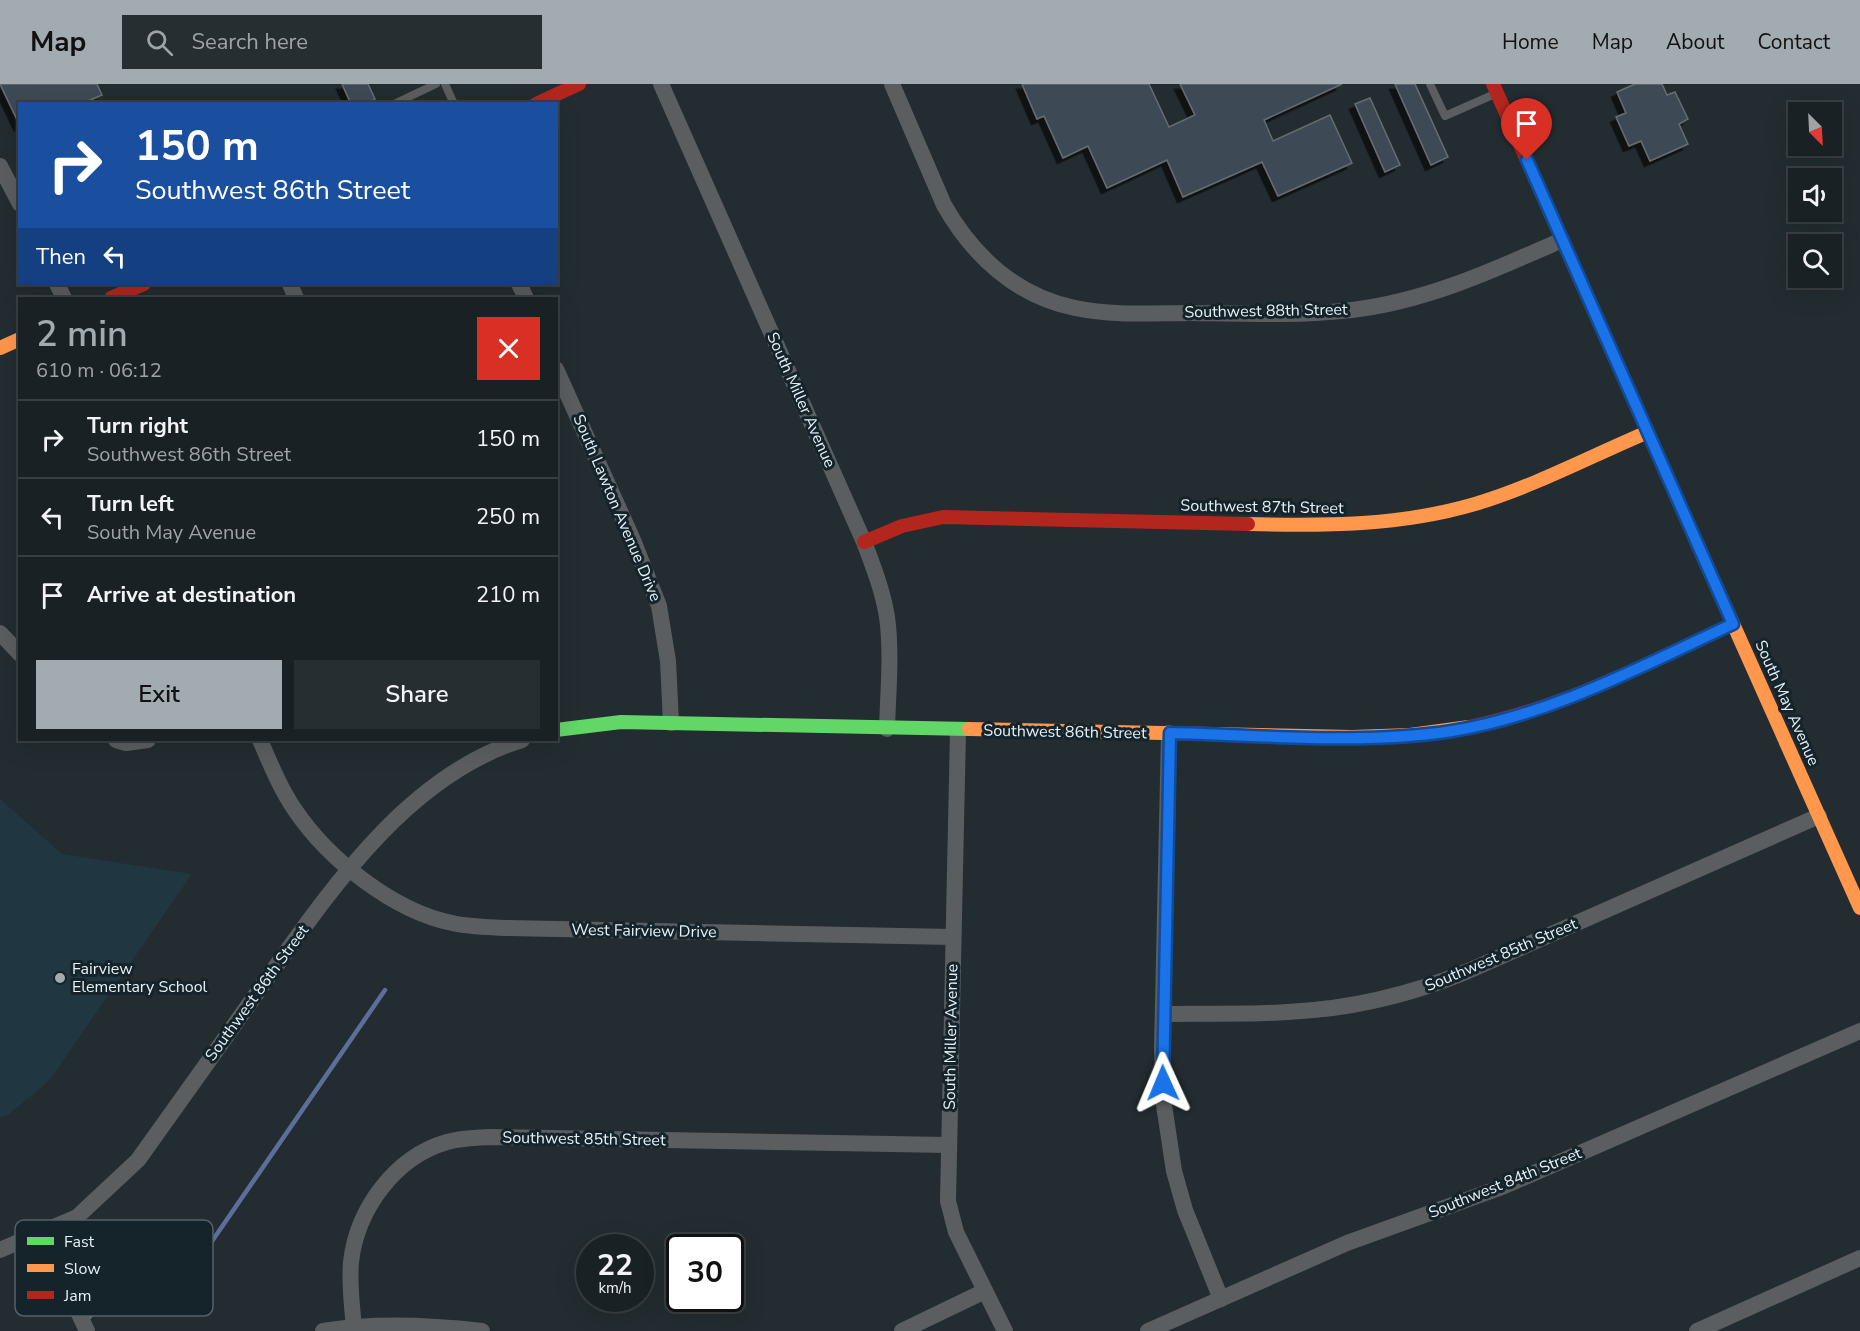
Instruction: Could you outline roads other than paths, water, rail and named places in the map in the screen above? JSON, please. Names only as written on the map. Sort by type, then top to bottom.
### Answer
[{"type":"street","points":[[540,102],[579,84]]},
{"type":"street","name":"South Miller Avenue","points":[[661,84],[864,542],[879,585],[887,620],[887,729]]},
{"type":"street","name":"Southwest 88th Street","points":[[892,84],[944,205],[973,247],[1002,275],[1036,297],[1075,308],[1097,311],[1247,314],[1319,313],[1381,305],[1442,290],[1562,240]]},
{"type":"street","name":"South May Avenue","points":[[1495,88],[1860,908]]},
{"type":"street","points":[[0,166],[18,200]]},
{"type":"street","points":[[113,297],[142,285]]},
{"type":"street","points":[[0,348],[18,340]]},
{"type":"street","name":"South Lawton Avenue Drive","points":[[558,373],[633,540],[659,606],[668,661],[671,723]]},
{"type":"street","name":"Southwest 87th Street","points":[[864,542],[902,525],[925,519],[943,518],[1320,526],[1400,520],[1494,498],[1648,432]]},
{"type":"street","name":"Southwest 86th Street","points":[[558,730],[621,722],[1375,737],[1420,735],[1505,719],[1556,703],[1733,624]]},
{"type":"street","points":[[0,633],[18,652]]},
{"type":"street","name":"South Miller Avenue","points":[[958,730],[948,1190],[950,1214],[956,1232],[1005,1331]]},
{"type":"street","points":[[1170,733],[1163,1083],[1174,1171],[1194,1236],[1221,1299]]},
{"type":"street","points":[[119,741],[126,743],[141,741]]},
{"type":"street","name":"West Fairview Drive","points":[[260,741],[294,809],[329,850],[391,900],[434,919],[469,926],[953,937]]},
{"type":"street","name":"Southwest 86th Street","points":[[72,1220],[138,1160],[334,887],[375,840],[428,790],[494,745],[516,741]]},
{"type":"street","name":"Southwest 85th Street","points":[[1163,1014],[1290,1012],[1344,1006],[1407,993],[1478,967],[1819,816]]},
{"type":"street","name":"Southwest 84th Street","points":[[1148,1331],[1347,1243],[1502,1187],[1860,1031]]},
{"type":"street","name":"Southwest 85th Street","points":[[354,1327],[350,1276],[357,1234],[369,1204],[400,1169],[424,1152],[447,1142],[489,1137],[948,1145]]},
{"type":"street","name":"Southwest 86th Street","points":[[0,1250],[15,1244]]},
{"type":"street","points":[[1697,1331],[1860,1258]]},
{"type":"street","points":[[902,1331],[985,1291]]},
{"type":"street","points":[[80,1316],[87,1331]]},
{"type":"street","points":[[323,1331],[354,1327],[411,1326],[482,1331]]},
{"type":"lane","points":[[397,102],[436,84]]},
{"type":"lane","points":[[445,84],[453,102]]},
{"type":"lane","points":[[1430,84],[1444,116],[1495,88]]},
{"type":"waterway","points":[[213,1240],[385,990]]},
{"type":"waterway","points":[[85,1321],[90,1316]]},
{"type":"place","name":"Fairview Elementary School","points":[[60,978]]}]
